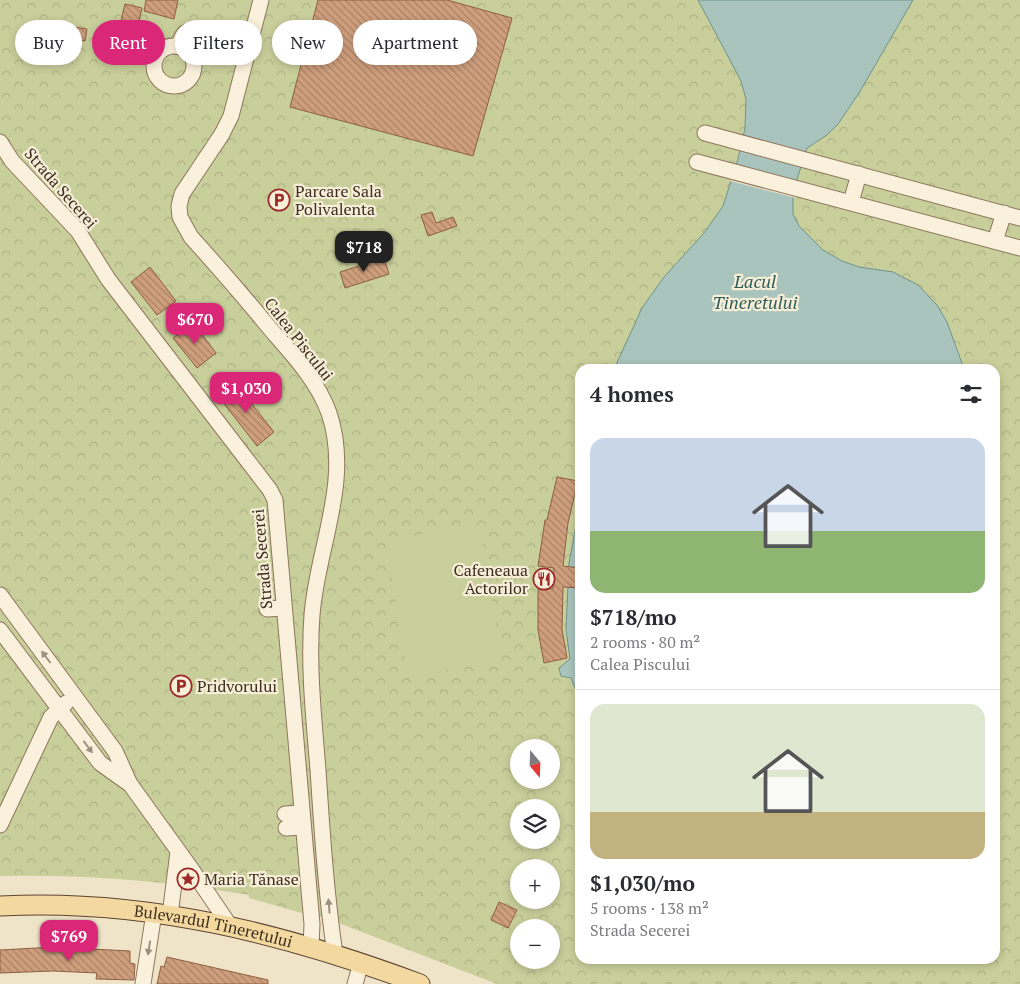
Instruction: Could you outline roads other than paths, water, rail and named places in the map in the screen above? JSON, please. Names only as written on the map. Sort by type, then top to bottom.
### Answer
[{"type":"main road","name":"Bulevardul Tineretului","points":[[0,906],[80,905],[162,914],[230,926],[335,954],[420,984]]},
{"type":"street","name":"Calea Piscului","points":[[255,20],[260,0]]},
{"type":"street","name":"Calea Piscului","points":[[244,65],[231,116],[222,134],[182,194],[179,206],[180,217],[191,238],[255,310],[308,374],[323,398],[334,431],[336,450],[334,493],[332,511],[315,587],[311,647],[324,855],[335,954]]},
{"type":"street","points":[[705,133],[1004,212],[1020,218]]},
{"type":"street","name":"Strada Secerei","points":[[0,142],[12,161],[78,231],[108,279],[273,494],[276,506],[312,924],[311,947]]},
{"type":"street","points":[[697,162],[1020,248]]},
{"type":"street","points":[[846,201],[853,172]]},
{"type":"street","points":[[995,241],[1004,212]]},
{"type":"street","points":[[0,595],[115,751],[130,784],[230,926]]},
{"type":"street","points":[[267,609],[284,608]]},
{"type":"street","points":[[0,630],[100,763],[130,784]]},
{"type":"street","points":[[0,825],[51,717],[59,708],[75,696]]},
{"type":"street","points":[[286,821],[301,813],[320,797]]},
{"type":"street","points":[[143,984],[178,852]]},
{"type":"street","points":[[306,856],[324,855]]},
{"type":"street","points":[[355,984],[361,962]]},
{"type":"water","name":"Lacul Tineretului","points":[[698,0],[913,0],[859,93],[838,124],[827,135],[807,148],[793,198],[793,214],[799,226],[823,250],[842,261],[859,267],[893,272],[918,285],[937,305],[947,322],[962,364],[616,364],[642,308],[664,277],[704,233],[723,206],[738,159],[745,128],[746,99],[741,81]]},
{"type":"water","points":[[575,531],[575,688],[571,678],[561,676],[559,668],[570,659],[566,629],[569,563]]},
{"type":"place","name":"Parcare Sala Polivalenta","points":[[279,200]]},
{"type":"place","name":"Cafeneaua Actorilor","points":[[544,579]]},
{"type":"place","name":"Pridvorului","points":[[181,686]]},
{"type":"place","name":"Maria Tănase","points":[[188,879]]}]
